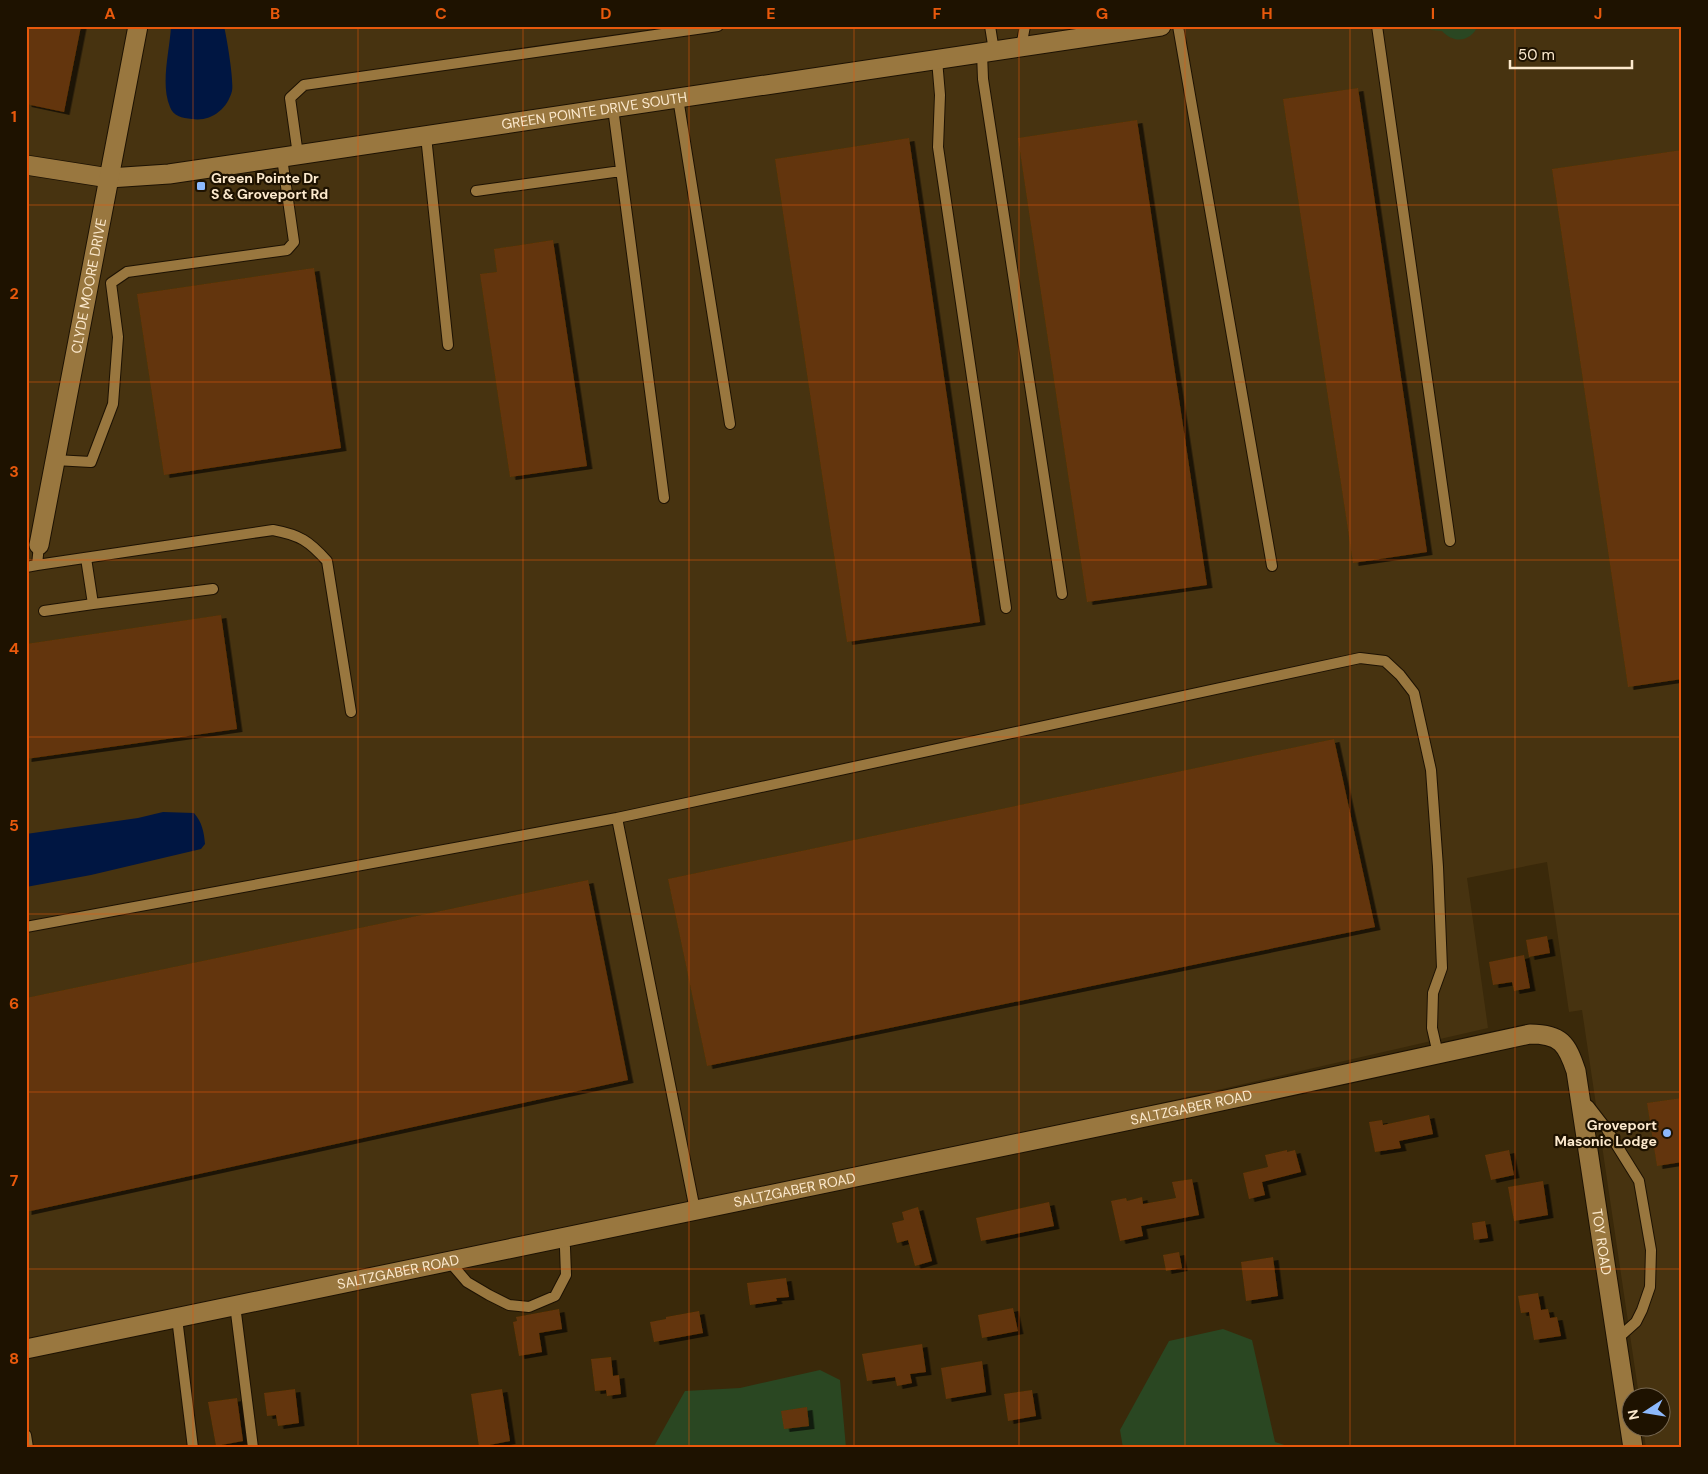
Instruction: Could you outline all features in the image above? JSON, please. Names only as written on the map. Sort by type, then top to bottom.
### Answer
[{"type":"street","name":"CLYDE MOORE DRIVE","points":[[39,545],[55,460],[101,281],[109,178],[138,26]]},
{"type":"street","name":"GREEN POINTE DRIVE SOUTH","points":[[26,165],[109,178],[170,174],[1161,26]]},
{"type":"street","name":"SALTZGABER ROAD","points":[[26,1348],[1188,1108],[1530,1034],[1546,1034],[1561,1040]]},
{"type":"street","name":"TOY ROAD","points":[[1561,1040],[1570,1054],[1576,1071],[1633,1448]]},
{"type":"lane","points":[[55,460],[91,462],[113,404],[118,337],[101,281],[126,272],[287,250],[294,242],[290,157],[290,98],[304,85],[718,26]]},
{"type":"lane","points":[[990,26],[983,79],[1062,594]]},
{"type":"lane","points":[[1021,47],[1025,26]]},
{"type":"lane","points":[[1178,26],[1272,566]]},
{"type":"lane","points":[[1377,26],[1450,541]]},
{"type":"lane","points":[[937,60],[940,95],[938,147],[1006,608]]},
{"type":"lane","points":[[678,98],[730,424]]},
{"type":"lane","points":[[613,108],[664,498]]},
{"type":"lane","points":[[426,136],[448,345]]},
{"type":"lane","points":[[476,191],[622,171]]},
{"type":"lane","points":[[26,567],[273,530],[290,533],[310,543],[327,561],[351,712]]},
{"type":"lane","points":[[37,565],[39,545]]},
{"type":"lane","points":[[86,558],[93,604]]},
{"type":"lane","points":[[44,612],[214,589]]},
{"type":"lane","points":[[26,927],[617,818],[1360,658],[1385,661],[1400,675],[1414,693],[1431,770],[1438,867],[1442,968],[1433,993],[1432,1028],[1438,1054]]},
{"type":"lane","points":[[617,818],[695,1210]]},
{"type":"lane","points":[[1581,1100],[1606,1128],[1639,1181],[1651,1250],[1650,1287],[1642,1310],[1636,1322],[1617,1339]]},
{"type":"lane","points":[[449,1261],[466,1282],[509,1306],[529,1307],[555,1296],[566,1275],[566,1248],[562,1237]]},
{"type":"lane","points":[[236,1305],[253,1448]]},
{"type":"lane","points":[[176,1318],[193,1448]]},
{"type":"lane","points":[[26,1435],[28,1448]]},
{"type":"shaded area","points":[[26,26],[1682,26],[1682,1448],[1646,1448],[1644,1436],[1670,1436],[1670,1386],[1638,1386],[1582,1010],[1569,1012],[1547,862],[1467,878],[1488,1028],[695,1210],[26,1341]]},
{"type":"green space","points":[[1425,26],[1478,26],[1471,35],[1466,38],[1457,39],[1442,31],[1431,30]]},
{"type":"green space","points":[[1223,1329],[1252,1340],[1275,1442],[1294,1448],[1123,1448],[1120,1430],[1169,1341]]},
{"type":"green space","points":[[820,1370],[840,1380],[846,1448],[653,1448],[685,1391],[740,1388]]},
{"type":"water","points":[[171,26],[224,26],[231,69],[232,91],[230,98],[222,109],[205,119],[185,118],[178,116],[171,110],[167,98],[166,67]]},
{"type":"water","points":[[163,812],[194,813],[201,824],[204,835],[205,844],[201,849],[91,875],[26,887],[26,834],[138,818]]},
{"type":"building","points":[[26,26],[81,26],[64,112],[26,104]]},
{"type":"building","points":[[1358,88],[1427,552],[1353,563],[1283,99]]},
{"type":"building","points":[[1137,120],[1207,585],[1087,602],[1018,138]]},
{"type":"building","points":[[909,138],[980,622],[847,642],[775,159]]},
{"type":"building","points":[[1682,150],[1682,679],[1628,687],[1552,169]]},
{"type":"building","points":[[553,240],[587,466],[510,477],[480,274],[497,272],[494,249]]},
{"type":"building","points":[[314,268],[341,448],[164,475],[137,294]]},
{"type":"building","points":[[221,615],[237,729],[26,759],[26,644]]},
{"type":"building","points":[[1334,739],[1375,927],[707,1066],[668,879]]},
{"type":"building","points":[[588,880],[628,1080],[26,1212],[26,998]]},
{"type":"building","points":[[1547,936],[1550,953],[1529,957],[1526,940]]},
{"type":"building","points":[[1524,955],[1530,988],[1514,991],[1512,982],[1493,985],[1489,962]]},
{"type":"building","name":"Groveport Masonic Lodge","points":[[1682,1098],[1682,1162],[1657,1166],[1647,1103]]},
{"type":"building","points":[[1429,1115],[1433,1134],[1399,1141],[1401,1148],[1375,1152],[1369,1122],[1382,1120],[1383,1125]]},
{"type":"building","points":[[1287,1150],[1287,1152],[1295,1150],[1301,1172],[1262,1182],[1265,1195],[1249,1199],[1243,1173],[1268,1167],[1265,1155]]},
{"type":"building","points":[[1509,1150],[1514,1175],[1491,1180],[1485,1155]]},
{"type":"building","points":[[1192,1179],[1199,1215],[1141,1226],[1143,1236],[1120,1241],[1111,1201],[1126,1198],[1127,1201],[1142,1197],[1143,1204],[1176,1198],[1172,1182]]},
{"type":"building","points":[[1543,1181],[1548,1215],[1514,1221],[1508,1187]]},
{"type":"building","points":[[1049,1202],[1054,1226],[981,1241],[976,1218]]},
{"type":"building","points":[[918,1207],[932,1261],[915,1266],[908,1240],[897,1243],[892,1223],[904,1220],[902,1212]]},
{"type":"building","points":[[1485,1221],[1488,1238],[1474,1240],[1472,1223]]},
{"type":"building","points":[[1179,1252],[1182,1268],[1166,1271],[1163,1255]]},
{"type":"building","points":[[1273,1257],[1278,1296],[1246,1301],[1241,1262]]},
{"type":"building","points":[[786,1278],[789,1297],[776,1298],[777,1301],[750,1305],[747,1283]]},
{"type":"building","points":[[1538,1293],[1541,1310],[1548,1309],[1550,1318],[1557,1317],[1561,1336],[1534,1340],[1529,1312],[1521,1313],[1518,1296]]},
{"type":"building","points":[[1013,1308],[1018,1331],[982,1338],[978,1315]]},
{"type":"building","points":[[559,1309],[562,1329],[539,1333],[542,1352],[519,1356],[513,1322],[517,1321],[516,1317]]},
{"type":"building","points":[[699,1311],[703,1333],[654,1342],[650,1322]]},
{"type":"building","points":[[922,1344],[926,1372],[910,1374],[912,1383],[897,1386],[895,1377],[867,1381],[862,1354]]},
{"type":"building","points":[[611,1357],[613,1376],[619,1375],[621,1394],[607,1396],[606,1390],[595,1391],[591,1359]]},
{"type":"building","points":[[982,1361],[986,1392],[946,1399],[941,1368]]},
{"type":"building","points":[[295,1389],[299,1423],[278,1426],[276,1415],[267,1416],[264,1393]]},
{"type":"building","points":[[502,1389],[510,1441],[479,1447],[471,1394]]},
{"type":"building","points":[[1032,1390],[1036,1416],[1008,1421],[1004,1394]]},
{"type":"building","points":[[237,1398],[243,1441],[216,1446],[208,1402]]},
{"type":"building","points":[[807,1407],[809,1426],[784,1429],[781,1411]]},
{"type":"place","name":"Green Pointe Dr S & Groveport Rd","points":[[201,186]]},
{"type":"place","name":"Groveport Masonic Lodge","points":[[1667,1133]]}]
